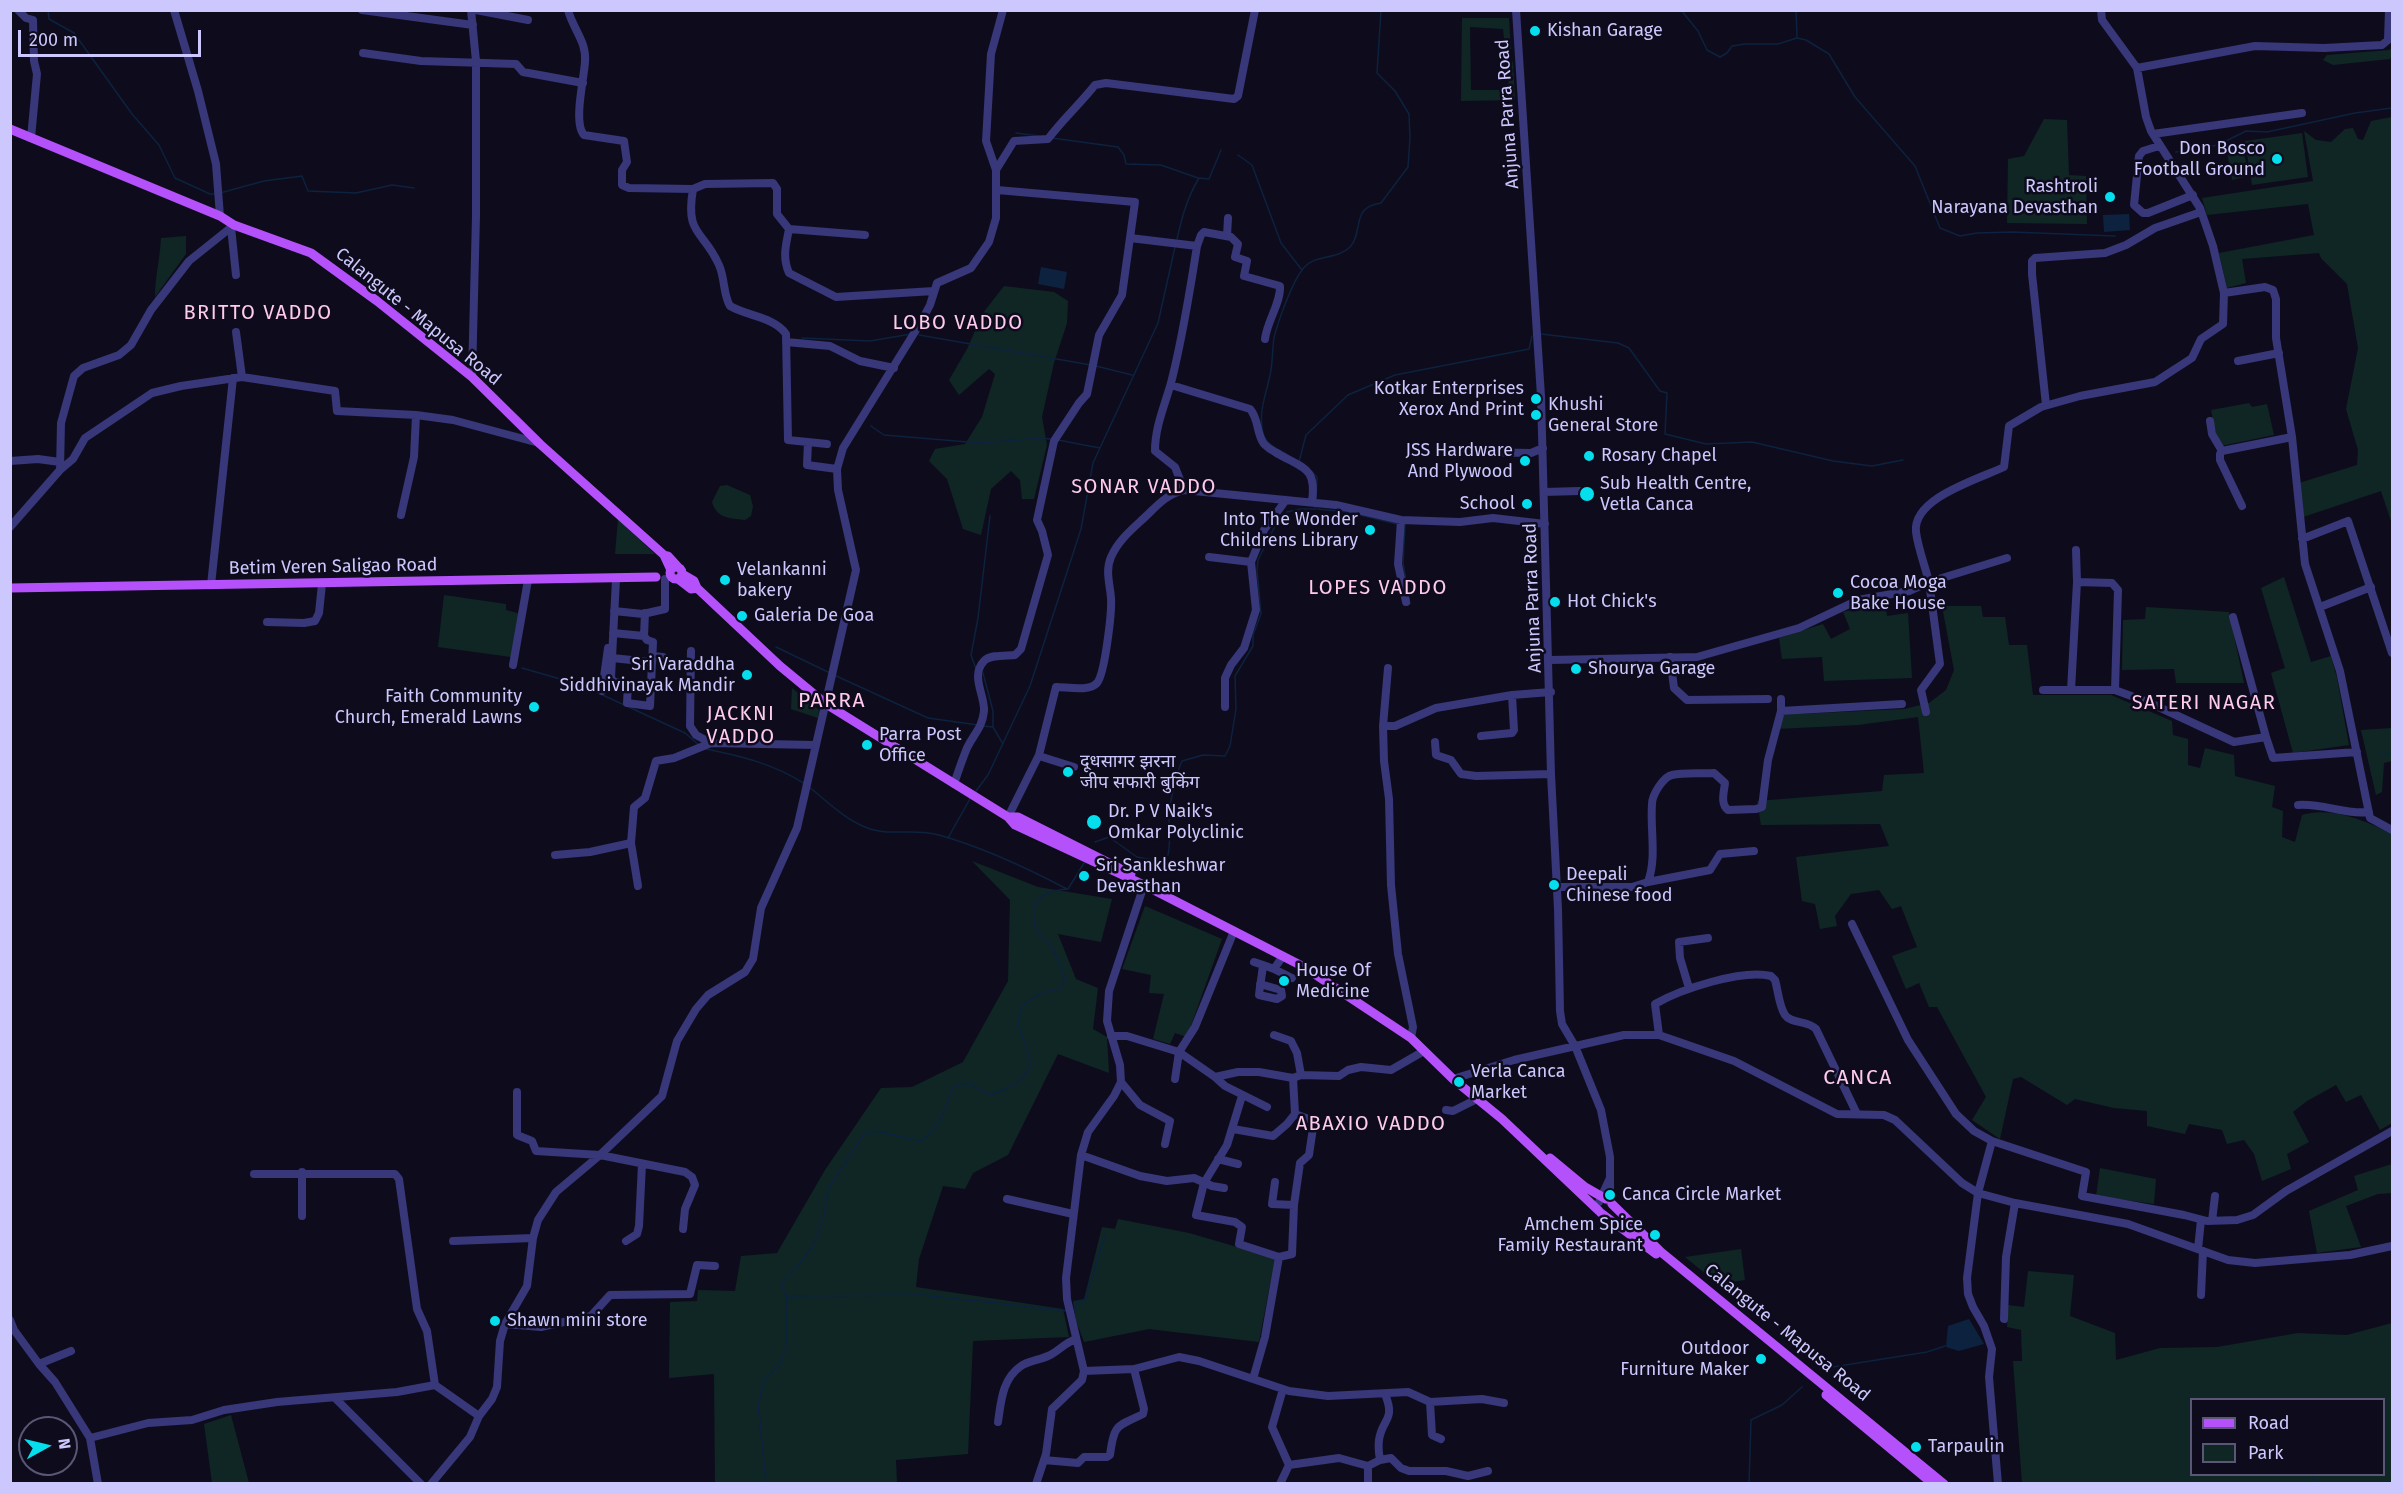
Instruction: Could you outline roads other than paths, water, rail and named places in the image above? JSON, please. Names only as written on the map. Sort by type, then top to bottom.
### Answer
[{"type":"main road","name":"Calangute - Mapusa Road","points":[[10,129],[220,216],[233,226],[311,253],[377,301],[472,377],[540,444],[664,555],[672,574],[694,581],[697,588],[780,666],[826,704],[1008,817],[1015,825],[1078,851],[1304,967],[1411,1038],[1585,1186],[1659,1256],[1933,1484]]},
{"type":"main road","name":"Betim Veren Saligao Road","points":[[10,588],[614,579],[672,574]]},
{"type":"main road","name":"Calangute - Mapusa Road","points":[[1456,1078],[1477,1099],[1944,1484]]},
{"type":"street","points":[[18,10],[26,18],[33,20],[34,61],[37,74],[31,138]]},
{"type":"street","points":[[174,10],[216,164],[220,216]]},
{"type":"street","points":[[362,10],[473,25]]},
{"type":"street","points":[[471,10],[476,61],[476,216],[472,377]]},
{"type":"street","points":[[476,10],[528,20]]},
{"type":"street","points":[[568,10],[571,24],[585,49],[580,131],[584,135],[624,141],[627,162],[622,170],[622,185],[629,188],[693,189],[705,184],[773,183],[777,189],[777,214],[789,229],[865,235]]},
{"type":"street","points":[[431,1484],[470,1437],[479,1416],[492,1400],[497,1387],[500,1341],[505,1324],[527,1286],[533,1238],[538,1220],[556,1192],[600,1155],[662,1096],[677,1041],[696,1009],[708,995],[745,972],[753,959],[762,908],[797,828],[856,570],[838,489],[837,469],[843,448],[894,368],[930,305],[937,283],[971,268],[989,242],[996,218],[996,170],[986,141],[991,54],[1003,10]]},
{"type":"street","points":[[996,170],[1014,141],[1048,139],[1061,121],[1078,106],[1095,85],[1106,83],[1234,99],[1238,96],[1255,10]]},
{"type":"street","name":"Anjuna Parra Road","points":[[1516,10],[1543,448],[1551,692],[1551,774],[1560,1011],[1562,1024],[1575,1046],[1603,1121],[1610,1157],[1610,1176],[1604,1204]]},
{"type":"street","points":[[1926,712],[1921,690],[1940,664],[1929,582],[1916,531],[1918,516],[1930,501],[2004,467],[2009,426],[2046,405],[2155,382],[2192,358],[2201,339],[2223,324],[2224,293],[2213,246],[2201,212],[2193,195],[2153,134],[2146,117],[2137,68],[2102,20],[2101,10]]},
{"type":"street","points":[[2137,68],[2255,46],[2324,48],[2382,45],[2388,40],[2389,10]]},
{"type":"street","points":[[363,53],[421,61],[516,64],[523,72],[583,83]]},
{"type":"street","points":[[2153,134],[2302,113]]},
{"type":"street","points":[[2159,146],[2143,151],[2139,156],[2134,205],[2143,213],[2148,213],[2193,195]]},
{"type":"street","points":[[693,189],[690,206],[692,225],[719,265],[727,302],[741,312],[779,324],[786,334],[788,440],[827,444]]},
{"type":"street","points":[[954,784],[968,746],[981,728],[984,708],[978,673],[983,661],[989,658],[1016,655],[1021,649],[1048,555],[1037,520],[1054,441],[1087,394],[1100,335],[1122,295],[1135,202],[997,190]]},
{"type":"street","points":[[2046,405],[2032,261],[2035,258],[2105,253],[2126,245],[2155,228],[2201,212]]},
{"type":"street","points":[[1227,236],[1228,218]]},
{"type":"street","points":[[233,226],[236,275]]},
{"type":"street","points":[[60,466],[62,423],[74,376],[83,368],[119,355],[131,345],[151,310],[189,261],[233,226]]},
{"type":"street","points":[[789,229],[784,253],[784,263],[789,273],[836,297],[934,291]]},
{"type":"street","points":[[1184,489],[1175,467],[1155,451],[1155,435],[1171,385],[1188,306],[1197,246],[1204,232],[1236,239],[1238,244],[1235,257],[1247,261],[1244,276],[1280,286],[1268,321],[1265,339]]},
{"type":"street","points":[[1130,238],[1197,246]]},
{"type":"street","points":[[2224,293],[2265,287],[2272,291],[2276,299],[2279,353],[2292,437],[2305,564],[2340,671],[2368,812],[2370,818],[2392,830]]},
{"type":"street","points":[[211,585],[237,378],[236,332]]},
{"type":"street","points":[[786,342],[830,346],[860,361],[894,368]]},
{"type":"street","points":[[2238,361],[2279,353]]},
{"type":"street","points":[[10,527],[60,466],[73,459],[85,438],[153,393],[180,386],[237,378],[335,391],[337,411],[416,415],[453,420],[540,444]]},
{"type":"street","points":[[1171,385],[1250,409],[1256,416],[1265,446],[1306,470],[1312,476],[1315,503]]},
{"type":"street","points":[[401,515],[414,457],[416,415]]},
{"type":"street","points":[[2210,421],[2212,434],[2222,451],[2220,460],[2242,506]]},
{"type":"street","points":[[2222,451],[2292,437]]},
{"type":"street","points":[[808,442],[807,465],[837,469]]},
{"type":"street","points":[[1475,452],[1531,453],[1543,448]]},
{"type":"street","points":[[10,461],[38,459],[60,466]]},
{"type":"street","points":[[1008,817],[1039,756],[1056,687],[1090,687],[1097,683],[1104,666],[1111,600],[1107,578],[1110,558],[1122,539],[1165,498],[1184,489],[1336,505],[1401,520],[1460,522],[1493,518],[1545,524]]},
{"type":"street","points":[[1544,492],[1579,491]]},
{"type":"street","points":[[1225,707],[1225,678],[1244,648],[1256,610],[1251,562],[1264,530],[1286,500]]},
{"type":"street","points":[[1401,520],[1398,564],[1406,602]]},
{"type":"street","points":[[2302,538],[2348,521],[2392,653]]},
{"type":"street","points":[[2071,690],[2077,582],[2076,550]]},
{"type":"street","points":[[1209,557],[1251,562]]},
{"type":"street","points":[[1550,660],[1697,657],[1799,628],[1858,600],[1909,591],[1929,582],[2007,558]]},
{"type":"street","points":[[614,611],[645,614],[666,607],[672,574]]},
{"type":"street","points":[[614,579],[612,680],[651,686]]},
{"type":"street","points":[[602,691],[614,579]]},
{"type":"street","points":[[513,665],[528,580]]},
{"type":"street","points":[[2077,582],[2112,583],[2118,590],[2115,690]]},
{"type":"street","points":[[267,622],[304,624],[315,621],[319,613],[322,584]]},
{"type":"street","points":[[2320,607],[2371,587]]},
{"type":"street","points":[[644,636],[645,614]]},
{"type":"street","points":[[2233,617],[2273,758],[2357,752]]},
{"type":"street","points":[[613,633],[644,636],[647,640],[654,642],[650,706],[630,705],[626,702],[628,684]]},
{"type":"street","points":[[691,651],[690,726],[696,735],[711,743]]},
{"type":"street","points":[[612,658],[663,657]]},
{"type":"street","points":[[1670,657],[1674,688],[1687,700],[1768,699]]},
{"type":"street","points":[[1388,668],[1383,726],[1384,761],[1389,799],[1391,885],[1398,954],[1413,1027],[1411,1038]]},
{"type":"street","points":[[2043,690],[2115,690],[2150,703],[2234,742],[2266,737]]},
{"type":"street","points":[[1383,726],[1395,726],[1436,708],[1512,695],[1551,692]]},
{"type":"street","points":[[1481,736],[1512,733],[1514,730],[1512,695]]},
{"type":"street","points":[[1647,882],[1651,872],[1652,801],[1662,782],[1670,775],[1714,773],[1725,783],[1723,802],[1728,810],[1762,807],[1768,760],[1781,711],[1781,699]]},
{"type":"street","points":[[1781,711],[1902,704]]},
{"type":"street","points":[[1435,742],[1436,755],[1451,760],[1461,774],[1476,776],[1551,774]]},
{"type":"street","points":[[638,886],[631,843],[634,807],[645,798],[656,761],[674,758],[711,743],[816,745]]},
{"type":"street","points":[[1039,756],[1074,767]]},
{"type":"street","points":[[2298,805],[2316,803],[2360,813],[2368,812]]},
{"type":"street","points":[[555,855],[590,852],[631,843]]},
{"type":"street","points":[[1557,886],[1632,886],[1710,870],[1720,854],[1754,851]]},
{"type":"street","points":[[1036,1484],[1044,1461],[1052,1409],[1082,1380],[1084,1371],[1067,1299],[1066,1278],[1073,1215],[1081,1155],[1088,1132],[1121,1082],[1120,1065],[1107,1021],[1110,991],[1144,885]]},
{"type":"street","points":[[1852,924],[1908,1040],[1956,1114],[1974,1131],[1992,1141],[2086,1172],[2082,1196],[2201,1220],[2237,1220],[2253,1215],[2286,1191],[2392,1131]]},
{"type":"street","points":[[1174,1079],[1179,1053],[1195,1027],[1234,931]]},
{"type":"street","points":[[1689,988],[1680,958],[1679,942],[1708,938]]},
{"type":"street","points":[[1274,969],[1282,956]]},
{"type":"street","points":[[1254,962],[1292,978]]},
{"type":"street","points":[[1260,984],[1263,965]]},
{"type":"street","points":[[1659,1035],[1655,1004],[1689,988],[1747,976],[1772,976],[1784,1014],[1789,1019],[1811,1023],[1816,1029],[1857,1114]]},
{"type":"street","points":[[1233,1129],[1273,1136],[1287,1125],[1295,1114],[1297,1053],[1292,1041],[1274,1035]]},
{"type":"street","points":[[1456,1078],[1514,1060],[1624,1035],[1659,1035],[1734,1061],[1837,1114],[1884,1115],[1895,1120],[1962,1183],[1978,1193],[2015,1203],[2128,1224],[2228,1260],[2255,1263],[2350,1255],[2392,1246]]},
{"type":"street","points":[[1111,1036],[1127,1036],[1179,1053],[1225,1086],[1267,1107]]},
{"type":"street","points":[[1215,1077],[1238,1072],[1297,1077],[1339,1076],[1348,1070],[1361,1067],[1391,1070],[1424,1051]]},
{"type":"street","points":[[1121,1082],[1140,1105],[1170,1121],[1165,1144]]},
{"type":"street","points":[[518,1092],[517,1135],[532,1141],[536,1151],[600,1155],[684,1172],[692,1177],[695,1185],[685,1209],[682,1229]]},
{"type":"street","points":[[1242,1096],[1227,1145],[1204,1183],[1196,1215],[1235,1222],[1242,1227],[1239,1245],[1279,1257],[1292,1254],[1294,1204],[1300,1163],[1309,1155],[1314,1121],[1295,1114]]},
{"type":"street","points":[[1446,1110],[1456,1110],[1477,1099]]},
{"type":"street","points":[[1992,1141],[1978,1193],[1967,1278],[1968,1294],[1984,1326],[1992,1349],[1989,1377],[1998,1484]]},
{"type":"street","points":[[1081,1155],[1140,1176],[1167,1181],[1194,1178],[1224,1188]]},
{"type":"street","points":[[1218,1159],[1238,1164]]},
{"type":"street","points":[[626,1241],[637,1234],[639,1226],[642,1164]]},
{"type":"street","points":[[302,1172],[302,1216]]},
{"type":"street","points":[[254,1174],[302,1172],[394,1174],[399,1179],[417,1309],[427,1331],[435,1385]]},
{"type":"street","points":[[1275,1182],[1272,1204],[1294,1204]]},
{"type":"street","points":[[2212,1221],[2215,1196]]},
{"type":"street","points":[[1007,1199],[1073,1215]]},
{"type":"street","points":[[2004,1319],[2006,1257],[2015,1203]]},
{"type":"street","points":[[2201,1220],[2201,1295]]},
{"type":"street","points":[[453,1241],[533,1238]]},
{"type":"street","points":[[1252,1379],[1265,1337],[1279,1257]]},
{"type":"street","points":[[505,1324],[541,1327],[591,1316],[610,1295],[690,1294],[697,1264],[715,1266]]},
{"type":"street","points":[[10,1320],[14,1330],[55,1382],[90,1438],[98,1484]]},
{"type":"street","points":[[998,1422],[1002,1394],[1009,1377],[1022,1365],[1051,1355],[1076,1337]]},
{"type":"street","points":[[39,1364],[71,1351]]},
{"type":"street","points":[[1084,1371],[1134,1369],[1179,1357],[1199,1361],[1283,1389],[1328,1396],[1408,1392],[1430,1402],[1482,1399],[1504,1403]]},
{"type":"street","points":[[1044,1461],[1078,1463],[1084,1457],[1110,1455],[1113,1434],[1118,1425],[1143,1414],[1144,1409],[1134,1369]]},
{"type":"street","points":[[90,1438],[148,1423],[192,1420],[224,1410],[435,1385],[479,1416]]},
{"type":"street","points":[[1280,1484],[1289,1465],[1272,1427],[1283,1389]]},
{"type":"street","points":[[1380,1460],[1379,1439],[1390,1415],[1385,1394]]},
{"type":"street","points":[[335,1398],[421,1484]]},
{"type":"street","points":[[1430,1402],[1432,1435],[1441,1439]]},
{"type":"street","points":[[1289,1465],[1339,1458],[1368,1466],[1391,1458],[1401,1468],[1409,1471],[1446,1471],[1468,1476],[1488,1470]]},
{"type":"street","points":[[1368,1466],[1368,1484]]},
{"type":"water","points":[[2129,214],[2130,230],[2104,232],[2103,215]]},
{"type":"water","points":[[1041,267],[1067,272],[1064,289],[1038,284]]},
{"type":"water","points":[[1969,1319],[1984,1344],[1959,1351],[1946,1347],[1948,1326]]},
{"type":"waterway","points":[[48,10],[49,19],[74,33],[132,114],[159,145],[175,178],[210,194],[215,194]]},
{"type":"waterway","points":[[1286,454],[1272,446],[1267,440],[1263,433],[1261,418],[1271,370],[1274,338],[1290,293],[1298,276],[1307,265],[1338,254],[1350,247],[1365,209],[1381,203],[1408,167],[1409,114],[1395,91],[1377,73],[1381,10]]},
{"type":"waterway","points":[[1681,10],[1698,31],[1707,50],[1720,57],[1732,46],[1778,44],[1797,38],[1806,40],[1829,54],[1855,97],[1915,166],[1940,228],[1960,236],[2012,232],[2115,236]]},
{"type":"waterway","points":[[1796,10],[1797,37]]},
{"type":"waterway","points":[[2176,152],[2218,145],[2246,131],[2267,132],[2355,113],[2392,108]]},
{"type":"waterway","points":[[1016,133],[1039,136]]},
{"type":"waterway","points":[[1052,138],[1118,147],[1124,155],[1126,164],[1161,165],[1198,178]]},
{"type":"waterway","points":[[1177,239],[1185,208],[1195,185],[1199,178],[1209,179],[1221,150]]},
{"type":"waterway","points":[[1238,155],[1252,165],[1281,243],[1302,270]]},
{"type":"waterway","points":[[220,193],[264,181],[302,176],[308,191],[356,193],[392,185],[414,188]]},
{"type":"waterway","points":[[976,791],[988,775],[1030,686],[1081,529],[1093,463],[1158,323],[1175,247]]},
{"type":"waterway","points":[[802,338],[870,341],[911,334]]},
{"type":"waterway","points":[[1541,334],[1618,343],[1629,348],[1660,391],[1667,393],[1665,434],[1706,444],[1752,442],[1833,461],[1872,466],[1903,460]]},
{"type":"waterway","points":[[919,335],[1091,365]]},
{"type":"waterway","points":[[1299,462],[1306,435],[1348,395],[1395,375],[1529,349],[1532,336]]},
{"type":"waterway","points":[[1096,366],[1132,375]]},
{"type":"waterway","points":[[871,426],[884,435],[980,443],[1050,439]]},
{"type":"waterway","points":[[1058,440],[1100,448]]},
{"type":"waterway","points":[[1312,472],[1317,477],[1316,501]]},
{"type":"waterway","points":[[1095,842],[1109,837],[1137,857],[1159,861],[1168,855],[1170,805],[1182,761],[1203,755],[1225,756],[1230,746],[1236,709],[1235,676],[1253,646],[1253,635],[1261,614],[1258,560],[1276,524],[1287,512],[1315,509],[1316,506]]},
{"type":"waterway","points":[[1317,509],[1348,512],[1397,524]]},
{"type":"waterway","points":[[976,669],[971,655],[978,618],[990,516]]},
{"type":"waterway","points":[[1405,525],[1403,563],[1410,604]]},
{"type":"waterway","points":[[776,647],[830,673]]},
{"type":"waterway","points":[[522,668],[581,685],[685,733],[699,745]]},
{"type":"waterway","points":[[983,673],[993,711],[993,727],[1003,744]]},
{"type":"waterway","points":[[834,675],[928,718],[978,725]]},
{"type":"waterway","points":[[983,726],[993,727]]},
{"type":"waterway","points":[[706,749],[757,762],[781,771],[805,784]]},
{"type":"waterway","points":[[2379,754],[2392,753]]},
{"type":"waterway","points":[[809,787],[842,814],[865,827],[883,831],[939,835],[1004,859],[1067,889]]},
{"type":"waterway","points":[[948,838],[971,797]]},
{"type":"waterway","points":[[1068,889],[1084,863]]},
{"type":"waterway","points":[[766,1484],[758,1404],[765,1379],[779,1366],[786,1347],[786,1296],[782,1285],[786,1277],[793,1272],[811,1249],[823,1220],[828,1189],[864,1134],[876,1131],[921,1141],[933,1130],[941,1117],[952,1088],[969,1083],[990,1095],[1020,1081],[1028,1071],[1030,1061],[1019,1027],[1019,1013],[1032,998],[1059,989],[1065,980],[1053,950],[1036,930],[1035,904],[1049,893],[1068,889]]},
{"type":"waterway","points":[[1073,1311],[1076,1310],[1076,1303],[1085,1301],[1105,1235]]},
{"type":"waterway","points":[[786,1296],[922,1295],[1068,1311]]},
{"type":"waterway","points":[[1820,1369],[1927,1352],[1945,1346]]},
{"type":"waterway","points":[[1749,1484],[1751,1420],[1782,1405],[1802,1387]]},
{"type":"waterway","points":[[2314,1476],[2314,1484]]},
{"type":"place","name":"Kishan Garage","points":[[1535,31]]},
{"type":"place","name":"Don Bosco Football Ground","points":[[2277,159]]},
{"type":"place","name":"Rashtroli Narayana Devasthan","points":[[2110,197]]},
{"type":"place","name":"Kotkar Enterprises Xerox And Print","points":[[1536,399]]},
{"type":"place","name":"Khushi General Store","points":[[1536,415]]},
{"type":"place","name":"Rosary Chapel","points":[[1589,456]]},
{"type":"place","name":"JSS Hardware And Plywood","points":[[1525,461]]},
{"type":"place","name":"Sub Health Centre, Vetla Canca","points":[[1587,494]]},
{"type":"place","name":"School","points":[[1527,504]]},
{"type":"place","name":"Into The Wonder Childrens Library","points":[[1370,530]]},
{"type":"place","name":"Velankanni bakery","points":[[725,580]]},
{"type":"place","name":"Cocoa Moga Bake House","points":[[1838,593]]},
{"type":"place","name":"Hot Chick's","points":[[1555,602]]},
{"type":"place","name":"Galeria De Goa","points":[[742,616]]},
{"type":"place","name":"Shourya Garage","points":[[1576,669]]},
{"type":"place","name":"Sri Varaddha Siddhivinayak Mandir","points":[[747,675]]},
{"type":"place","name":"Faith Community Church, Emerald Lawns","points":[[534,707]]},
{"type":"place","name":"Parra Post Office","points":[[867,745]]},
{"type":"place","name":"दूधसागर झरना जीप सफारी बुकिंग","points":[[1068,772]]},
{"type":"place","name":"Dr. P V Naik's Omkar Polyclinic","points":[[1094,822]]},
{"type":"place","name":"Sri Sankleshwar Devasthan","points":[[1084,876]]},
{"type":"place","name":"Deepali Chinese food","points":[[1554,885]]},
{"type":"place","name":"House Of Medicine","points":[[1284,981]]},
{"type":"place","name":"Verla Canca Market","points":[[1459,1082]]},
{"type":"place","name":"Canca Circle Market","points":[[1610,1195]]},
{"type":"place","name":"Amchem Spice Family Restaurant","points":[[1655,1235]]},
{"type":"place","name":"Shawn mini store","points":[[495,1321]]},
{"type":"place","name":"Outdoor Furniture Maker","points":[[1761,1359]]},
{"type":"place","name":"Tarpaulin","points":[[1916,1447]]},
{"type":"district","name":"BRITTO VADDO","points":[[258,313]]},
{"type":"district","name":"LOBO VADDO","points":[[958,323]]},
{"type":"district","name":"SONAR VADDO","points":[[1144,487]]},
{"type":"district","name":"LOPES VADDO","points":[[1378,588]]},
{"type":"district","name":"PARRA","points":[[832,701]]},
{"type":"district","name":"SATERI NAGAR","points":[[2204,703]]},
{"type":"district","name":"JACKNI VADDO","points":[[741,726]]},
{"type":"district","name":"CANCA","points":[[1858,1078]]},
{"type":"district","name":"ABAXIO VADDO","points":[[1371,1124]]}]
